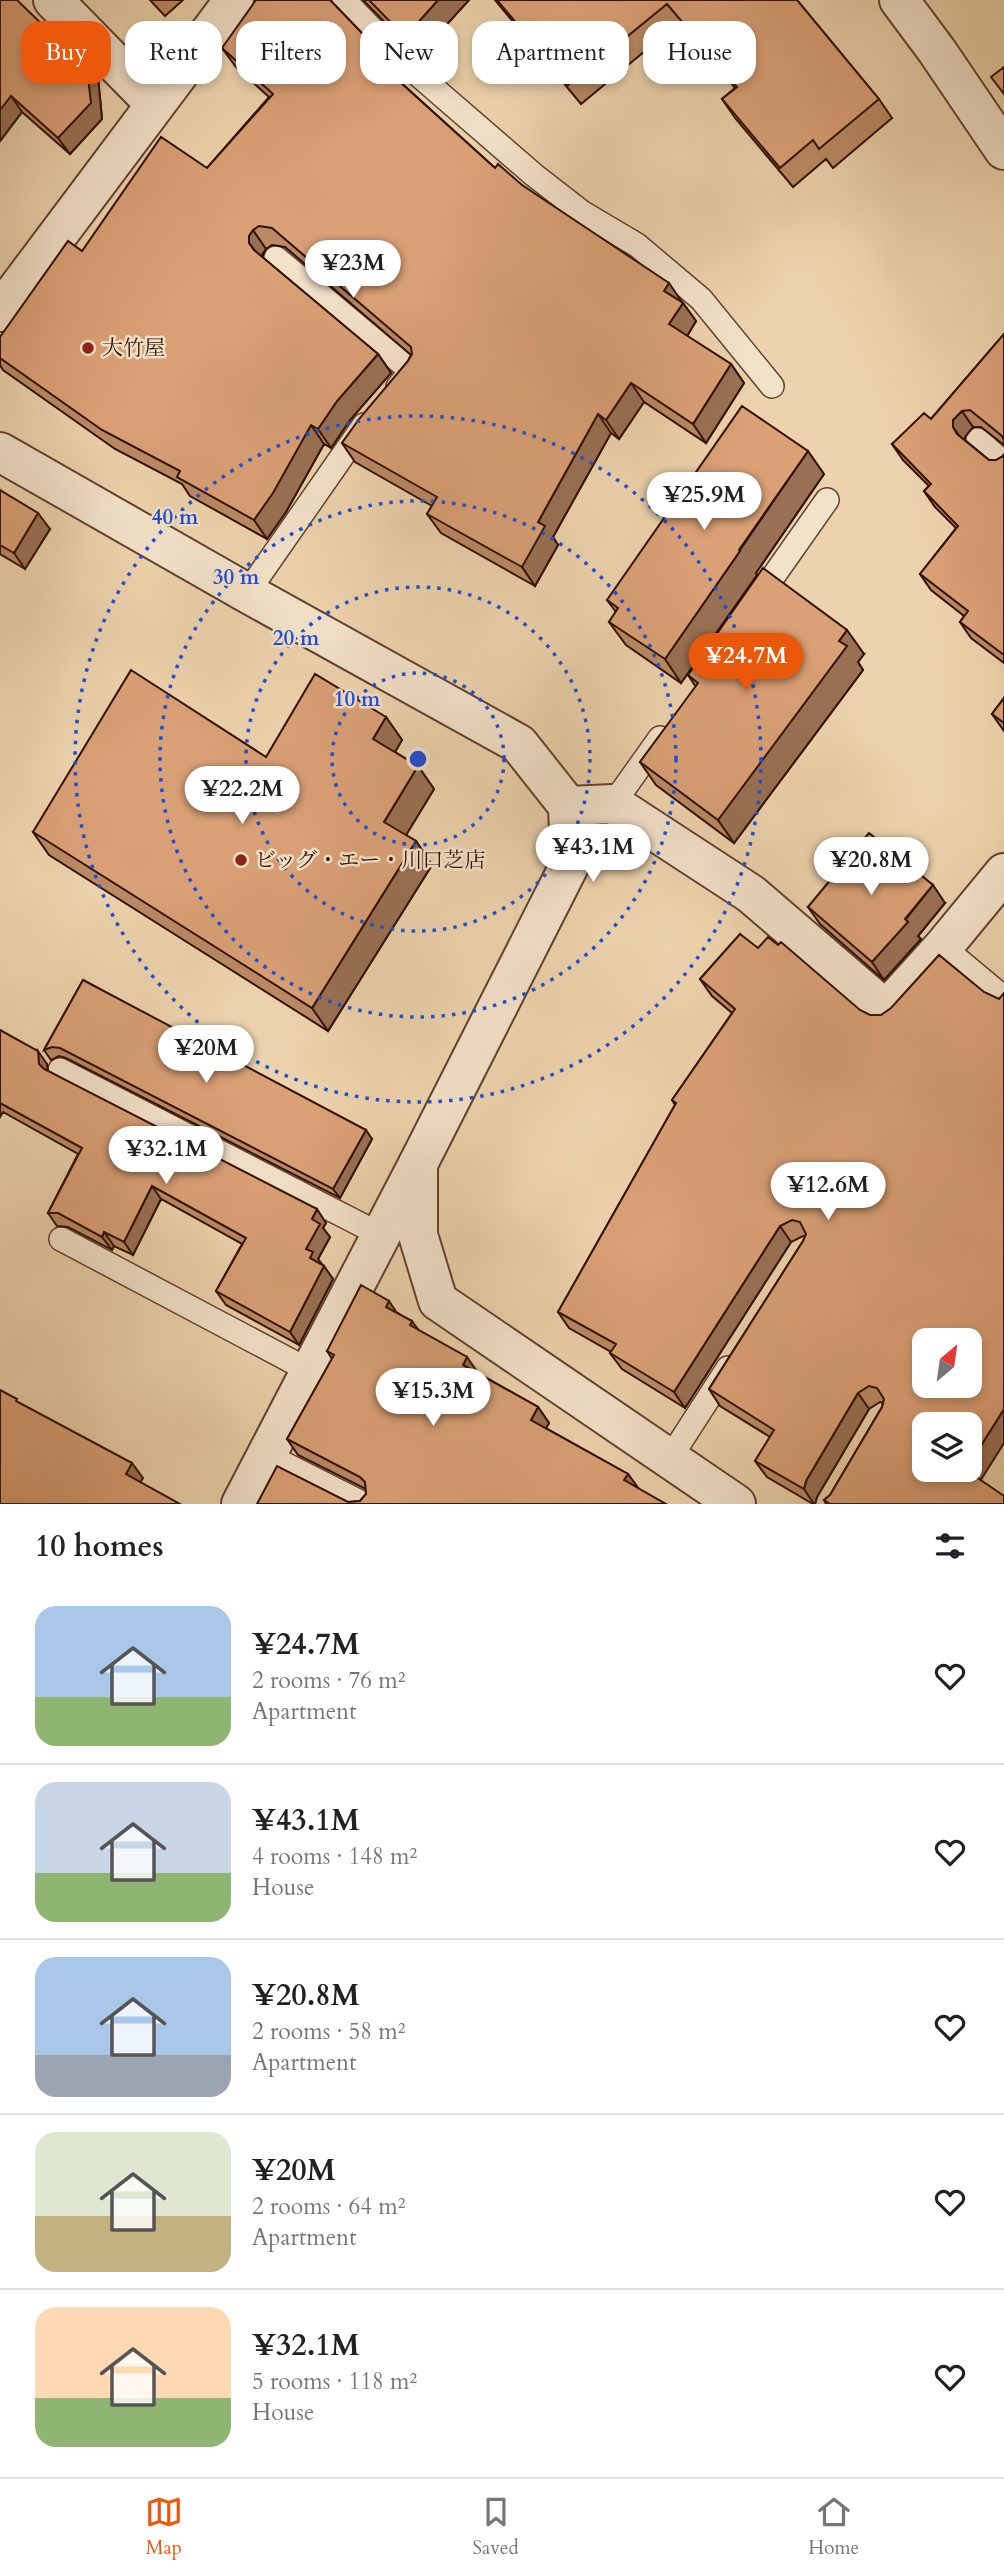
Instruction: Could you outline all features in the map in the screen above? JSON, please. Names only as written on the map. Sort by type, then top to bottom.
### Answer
[{"type":"street","points":[[53,0],[155,104]]},
{"type":"street","points":[[0,312],[234,0]]},
{"type":"street","points":[[898,0],[937,51],[1004,150]]},
{"type":"street","points":[[0,452],[519,744],[568,806],[570,864],[241,1504]]},
{"type":"street","points":[[568,806],[613,804],[751,894],[886,1010],[1004,873]]},
{"type":"street","points":[[418,1164],[418,1235],[438,1301],[736,1504]]},
{"type":"lane","points":[[344,0],[408,66],[534,175],[583,213],[637,245],[701,299],[772,386]]},
{"type":"lane","points":[[247,593],[361,429],[411,372],[276,258]]},
{"type":"lane","points":[[978,440],[1004,463]]},
{"type":"lane","points":[[740,624],[827,500]]},
{"type":"lane","points":[[613,804],[668,725]]},
{"type":"lane","points":[[943,947],[1004,998]]},
{"type":"lane","points":[[60,1070],[381,1235]]},
{"type":"lane","points":[[61,1239],[310,1371]]},
{"type":"lane","points":[[670,1458],[737,1354]]},
{"type":"lane","points":[[267,1455],[364,1504]]},
{"type":"building","points":[[0,0],[17,0],[39,21],[21,21],[21,84],[89,84],[91,103],[58,138],[11,96],[0,110]]},
{"type":"building","points":[[256,0],[330,0],[360,31],[360,84],[402,84],[495,168],[498,164],[522,185],[669,283],[664,291],[683,303],[669,324],[731,364],[693,424],[631,383],[606,420],[598,414],[538,522],[545,526],[522,567],[427,514],[437,497],[342,443],[408,361],[412,354],[411,347],[272,228],[259,226],[253,230],[249,243],[254,250],[378,354],[337,401],[318,429],[311,425],[273,493],[254,520],[177,477],[180,471],[102,430],[0,358],[0,337],[68,241],[82,251],[161,137],[207,168],[273,94],[262,84],[346,84],[346,21],[241,21]]},
{"type":"building","points":[[369,0],[438,0],[419,21],[389,21]]},
{"type":"building","points":[[497,0],[797,0],[879,99],[819,149],[813,140],[780,168],[722,99],[737,87],[734,84],[756,84],[756,21],[681,21],[667,4],[629,35],[629,21],[515,21]]},
{"type":"building","points":[[236,28],[236,61],[222,48]]},
{"type":"building","points":[[1004,67],[1004,94],[991,77]]},
{"type":"building","points":[[1004,334],[1004,440],[970,410],[962,411],[953,420],[953,427],[957,434],[989,460],[996,460],[1004,454],[1004,655],[960,622],[968,611],[920,574],[958,526],[924,491],[931,484],[892,444],[924,413],[931,419]]},
{"type":"building","points":[[742,406],[808,451],[665,659],[609,622],[618,608],[607,600]]},
{"type":"building","points":[[0,490],[38,513],[14,553],[0,545]]},
{"type":"building","points":[[763,568],[847,630],[839,641],[847,646],[718,820],[640,762],[698,683],[688,675]]},
{"type":"building","name":"ビッグ・エー・川口芝店","points":[[131,670],[266,757],[315,674],[386,717],[373,739],[418,766],[384,822],[416,841],[312,1008],[33,832]]},
{"type":"building","points":[[1004,698],[1004,723],[992,714]]},
{"type":"building","points":[[869,833],[933,885],[905,919],[908,922],[872,962],[808,907]]},
{"type":"building","points":[[740,934],[758,948],[768,937],[778,945],[781,942],[860,1010],[870,1015],[881,1015],[891,1008],[939,955],[984,992],[999,999],[1004,993],[1004,1409],[982,1444],[982,1412],[912,1412],[912,1482],[982,1481],[1004,1496],[1004,1504],[830,1504],[824,1500],[830,1495],[882,1407],[884,1399],[877,1388],[869,1386],[858,1393],[806,1481],[804,1489],[755,1461],[774,1430],[709,1389],[803,1241],[806,1234],[800,1222],[792,1220],[780,1226],[674,1392],[610,1353],[616,1344],[558,1312],[676,1103],[672,1100],[735,1009],[700,979]]},
{"type":"building","points":[[83,980],[366,1130],[333,1189],[60,1048],[44,1050]]},
{"type":"building","points":[[0,1030],[38,1051],[39,1064],[44,1069],[317,1209],[312,1219],[320,1224],[306,1249],[313,1252],[310,1258],[324,1266],[290,1332],[216,1291],[246,1238],[152,1186],[124,1242],[104,1232],[102,1237],[58,1213],[48,1213],[82,1148],[0,1103]]},
{"type":"building","points":[[361,1285],[389,1301],[386,1307],[412,1321],[410,1325],[467,1357],[463,1365],[538,1407],[531,1420],[628,1474],[624,1480],[666,1504],[257,1504],[277,1466],[348,1502],[360,1501],[366,1494],[365,1482],[360,1477],[287,1439],[334,1355],[327,1351]]},
{"type":"building","points":[[0,1390],[132,1463],[126,1474],[180,1504],[0,1504]]},
{"type":"place","name":"大竹屋","points":[[88,348]]},
{"type":"place","name":"ビッグ・エー・川口芝店","points":[[241,860]]}]
